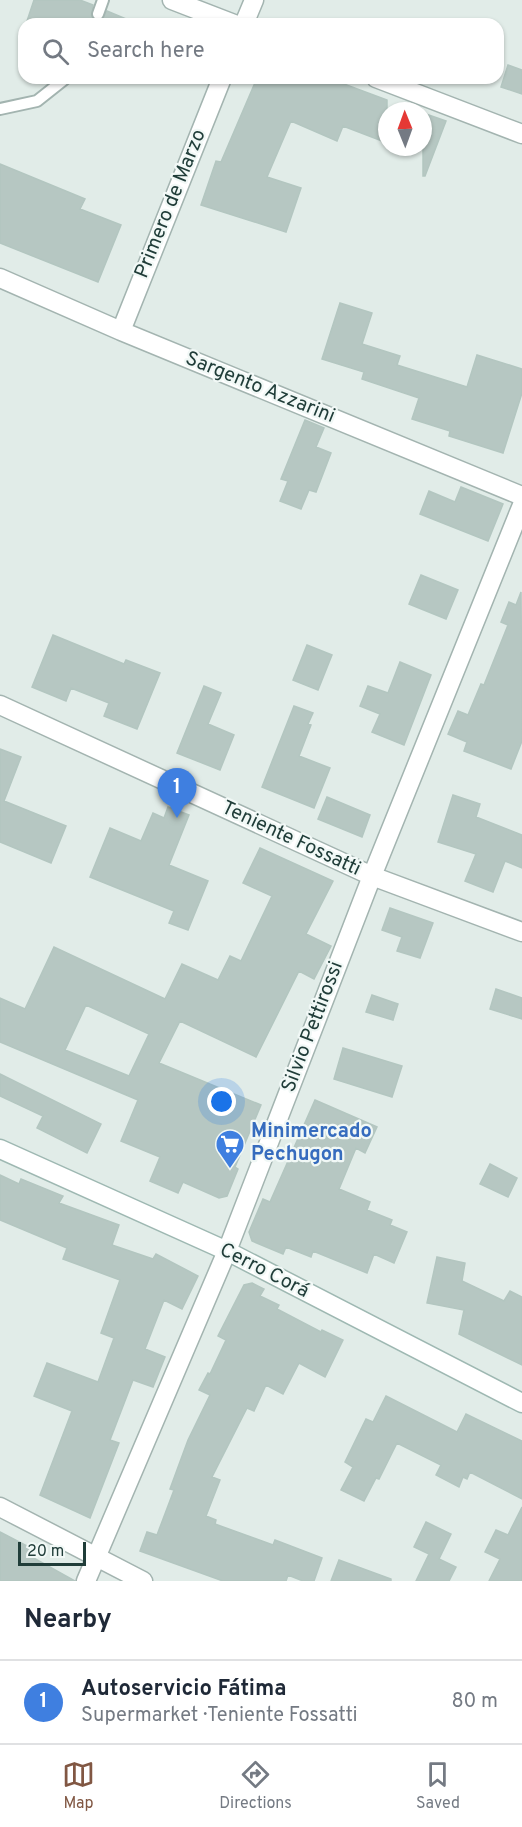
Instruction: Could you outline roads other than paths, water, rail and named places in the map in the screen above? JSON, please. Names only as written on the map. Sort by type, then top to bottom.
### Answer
[{"type":"street","points":[[172,0],[218,18]]},
{"type":"street","points":[[246,18],[254,0]]},
{"type":"street","name":"Primero de Marzo","points":[[121,331],[220,84]]},
{"type":"street","points":[[392,84],[522,134]]},
{"type":"street","name":"Sargento Azzarini","points":[[0,278],[121,331],[522,496]]},
{"type":"street","name":"Silvio Pettirossi","points":[[86,1581],[227,1251],[372,876],[522,505]]},
{"type":"street","name":"Teniente Fossatti","points":[[0,705],[372,876],[522,932]]},
{"type":"street","name":"Cerro Corá","points":[[0,1149],[227,1251],[522,1403]]},
{"type":"street","points":[[0,1507],[142,1581]]},
{"type":"lane","points":[[98,14],[103,0]]},
{"type":"lane","points":[[0,109],[37,101],[58,84]]},
{"type":"place","name":"Autoservicio Fátima","points":[[177,818]]},
{"type":"place","name":"Minimercado Pechugon","points":[[230,1170]]}]
